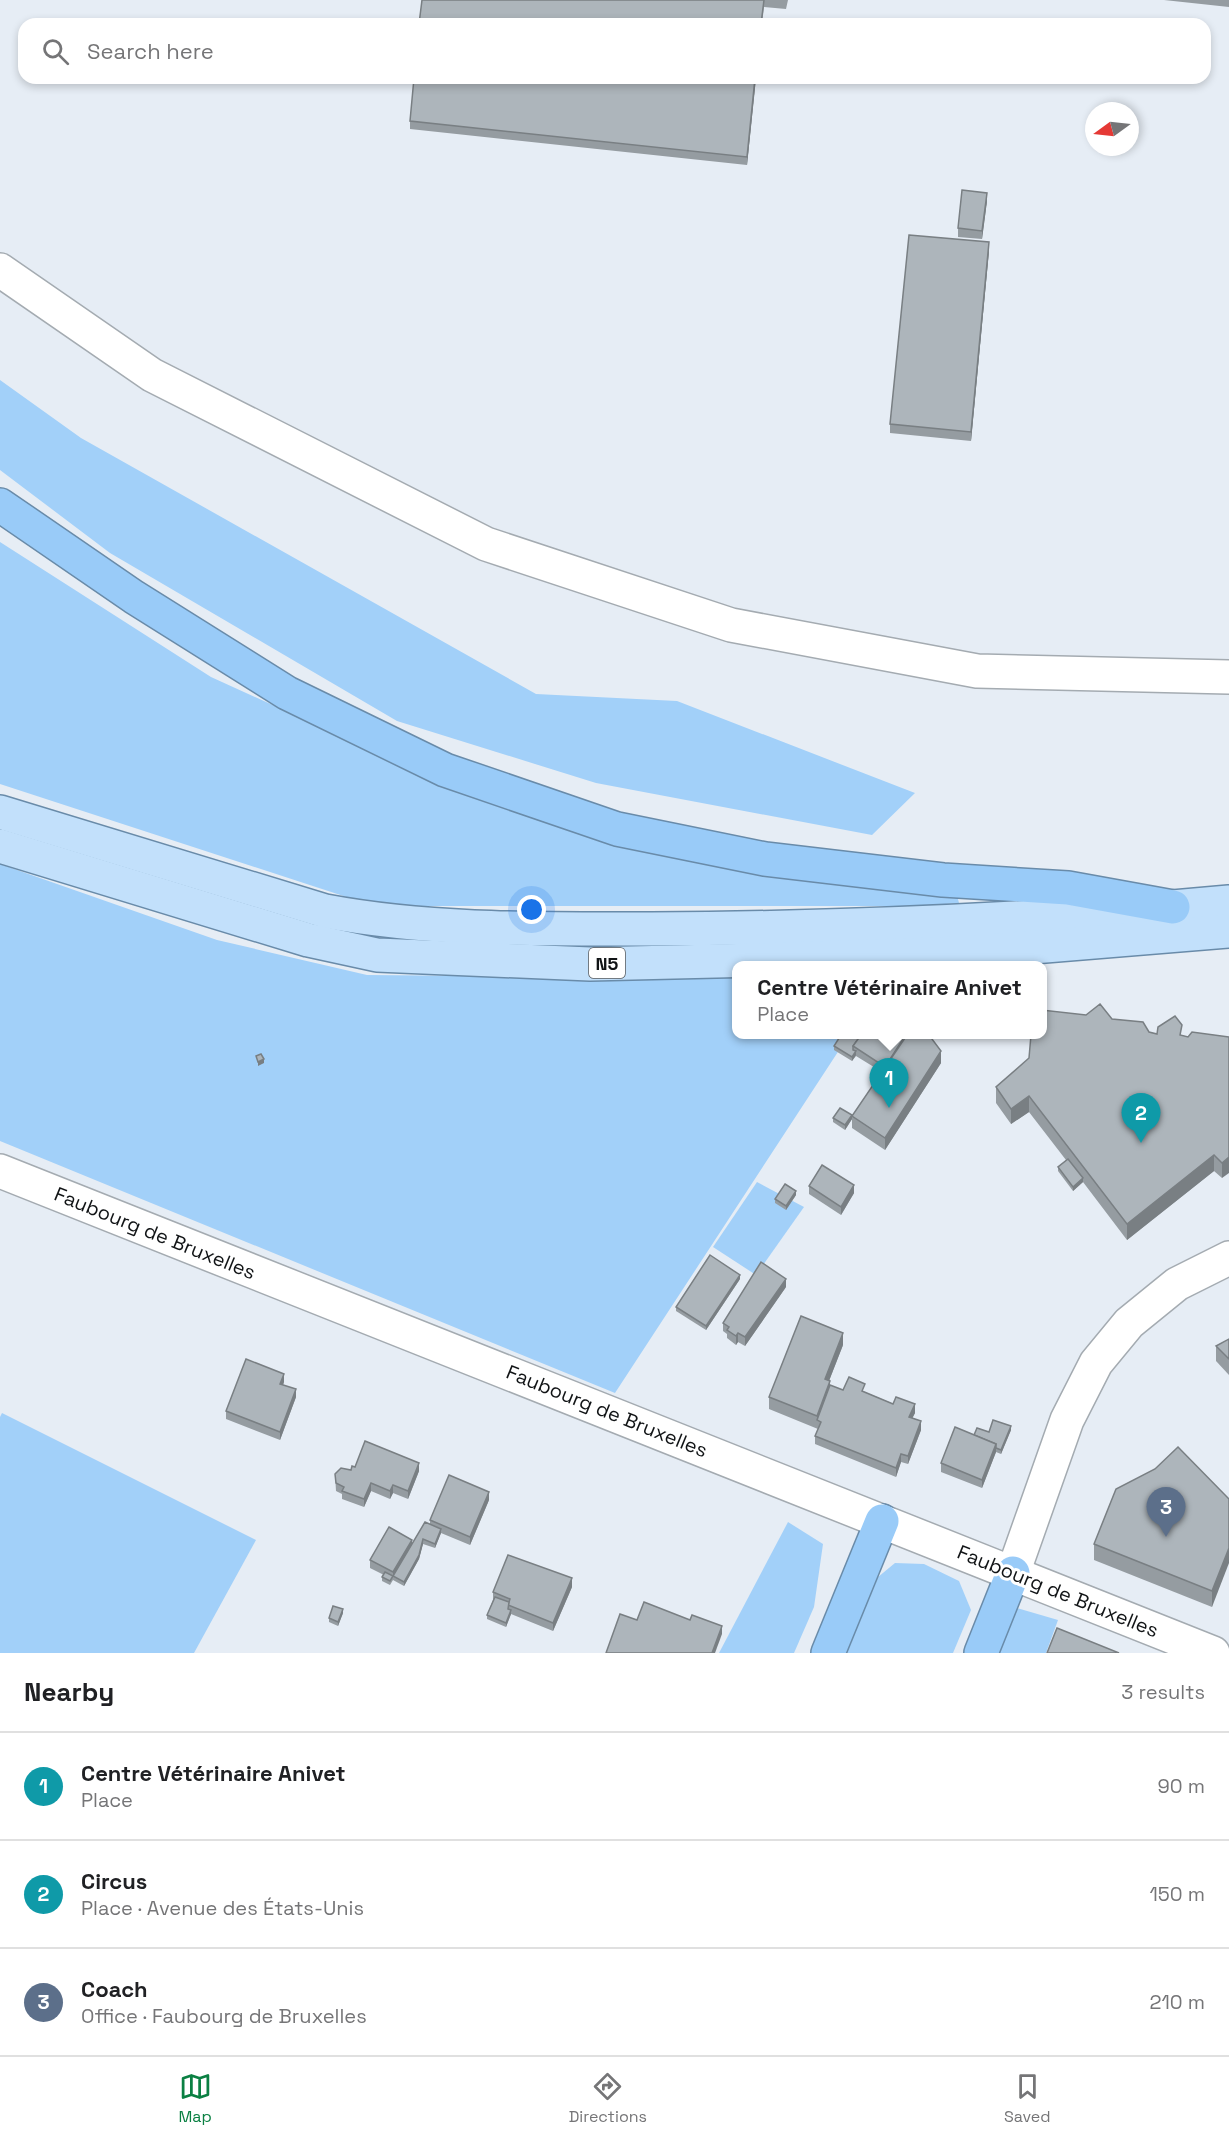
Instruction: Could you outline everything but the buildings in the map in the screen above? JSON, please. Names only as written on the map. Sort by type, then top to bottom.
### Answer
[{"type":"highway","points":[[0,505],[134,597],[287,693],[445,770],[617,829],[765,859],[943,880],[1068,888],[1173,907]]},
{"type":"highway","points":[[828,1653],[882,1521]]},
{"type":"highway","points":[[981,1653],[1013,1573]]},
{"type":"main road","name":"N5","points":[[0,812],[325,911],[380,921],[586,929],[770,928],[960,922],[1229,902]]},
{"type":"main road","name":"N5","points":[[0,846],[308,940],[377,955],[590,964],[960,953],[1229,932]]},
{"type":"street","points":[[0,270],[152,375],[486,544],[731,625],[977,671],[1229,677]]},
{"type":"street","name":"Faubourg de Bruxelles","points":[[0,1171],[1213,1653]]},
{"type":"street","points":[[1013,1573],[1067,1420],[1096,1363],[1129,1323],[1177,1284],[1229,1258]]},
{"type":"shaded area","points":[[0,380],[81,438],[536,694],[677,701],[915,793],[872,835],[596,783],[397,721],[110,553],[0,470]]},
{"type":"shaded area","points":[[0,542],[211,677],[467,793],[956,891],[959,903],[919,906],[374,906],[0,784]]},
{"type":"shaded area","points":[[0,864],[217,940],[367,975],[732,978],[732,1039],[846,1039],[615,1393],[0,1141]]},
{"type":"shaded area","points":[[757,1182],[804,1207],[756,1275],[713,1247]]},
{"type":"shaded area","points":[[2,1413],[256,1540],[194,1653],[0,1653],[0,1417]]},
{"type":"shaded area","points":[[788,1522],[823,1544],[814,1607],[794,1653],[719,1653]]},
{"type":"shaded area","points":[[895,1563],[924,1564],[959,1581],[971,1610],[953,1653],[841,1653],[872,1582]]},
{"type":"shaded area","points":[[1000,1603],[1058,1620],[1046,1653],[981,1653]]},
{"type":"place","name":"Centre Vétérinaire Anivet","points":[[889,1108]]},
{"type":"place","name":"Circus","points":[[1141,1143]]},
{"type":"place","name":"Coach","points":[[1166,1537]]}]
